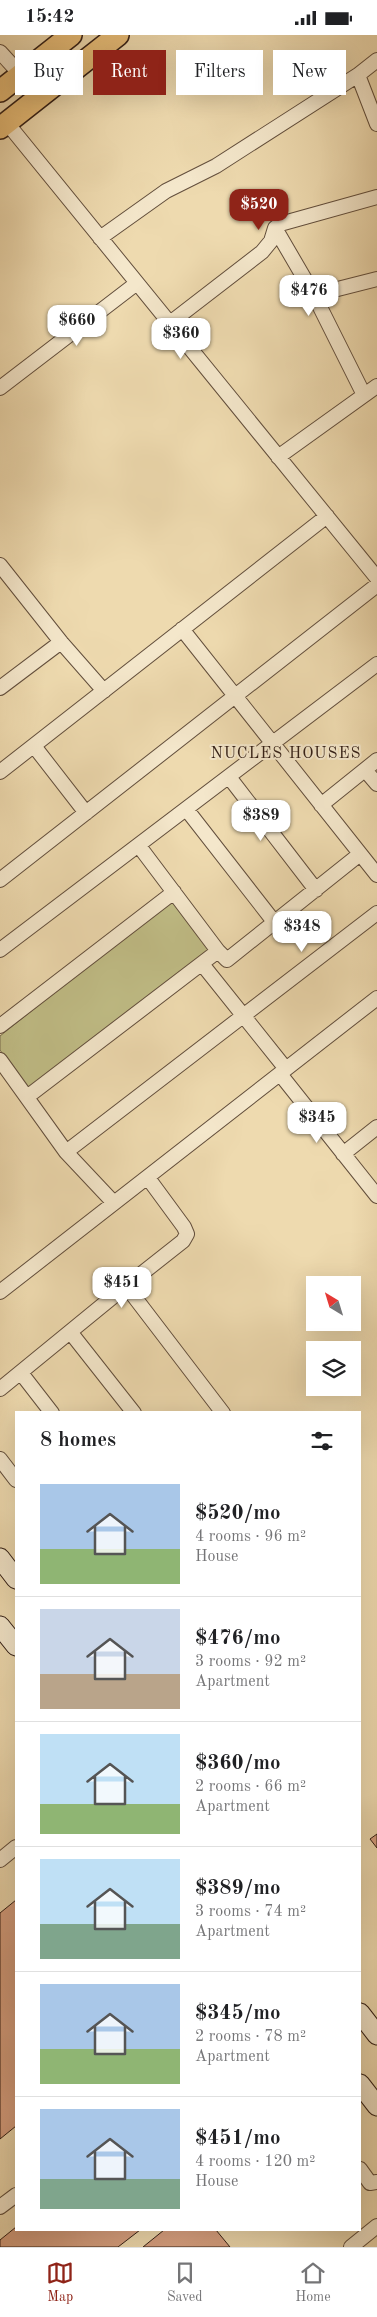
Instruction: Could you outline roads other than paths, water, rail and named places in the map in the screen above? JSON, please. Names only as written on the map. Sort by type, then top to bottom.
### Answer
[{"type":"main road","points":[[52,50],[71,35]]},
{"type":"main road","points":[[3,126],[118,35]]},
{"type":"main road","points":[[0,91],[15,80]]},
{"type":"street","points":[[0,52],[15,68]]},
{"type":"street","points":[[100,238],[166,191],[216,166],[358,75],[377,60]]},
{"type":"street","points":[[358,75],[377,124]]},
{"type":"street","points":[[3,126],[100,238],[377,578]]},
{"type":"street","points":[[170,323],[262,252],[271,241],[275,228],[280,224],[377,197]]},
{"type":"street","points":[[275,228],[314,295],[364,395]]},
{"type":"street","points":[[314,295],[377,279]]},
{"type":"street","points":[[0,388],[137,283]]},
{"type":"street","points":[[278,457],[377,386]]},
{"type":"street","points":[[0,772],[326,516]]},
{"type":"street","points":[[0,565],[61,642],[104,691]]},
{"type":"street","points":[[0,880],[377,585]]},
{"type":"street","points":[[182,629],[377,875]]},
{"type":"street","points":[[0,688],[61,642]]},
{"type":"street","points":[[0,950],[377,664]]},
{"type":"street","points":[[34,746],[86,813]]},
{"type":"street","points":[[321,805],[377,761]]},
{"type":"street","points":[[365,770],[377,784]]},
{"type":"street","points":[[229,777],[316,890]]},
{"type":"street","points":[[187,809],[275,923]]},
{"type":"street","points":[[139,846],[218,951],[227,960],[360,854]]},
{"type":"street","points":[[0,1025],[174,892]]},
{"type":"street","points":[[66,1151],[377,913]]},
{"type":"street","points":[[26,1097],[218,951]]},
{"type":"street","points":[[202,964],[244,1016],[343,1154],[377,1196]]},
{"type":"street","points":[[0,1292],[377,998]]},
{"type":"street","points":[[0,1060],[66,1151],[114,1203]]},
{"type":"street","points":[[343,1154],[377,1127]]},
{"type":"street","points":[[0,1389],[184,1241],[187,1234],[184,1227],[148,1178]]},
{"type":"street","points":[[126,1286],[221,1411]]},
{"type":"street","points":[[71,1333],[132,1411]]},
{"type":"street","points":[[20,1373],[50,1411]]},
{"type":"street","points":[[0,1459],[15,1479]]},
{"type":"street","points":[[0,1558],[15,1578]]},
{"type":"street","points":[[0,1626],[15,1645]]},
{"type":"street","points":[[0,1860],[15,1848]]},
{"type":"street","points":[[361,2014],[377,2035]]},
{"type":"street","points":[[361,2085],[377,2106]]},
{"type":"street","points":[[361,2170],[370,2183],[377,2181]]},
{"type":"street","points":[[0,2207],[15,2196]]},
{"type":"street","points":[[351,2247],[377,2226]]},
{"type":"district","name":"NUCLES HOUSES","points":[[286,754]]}]
